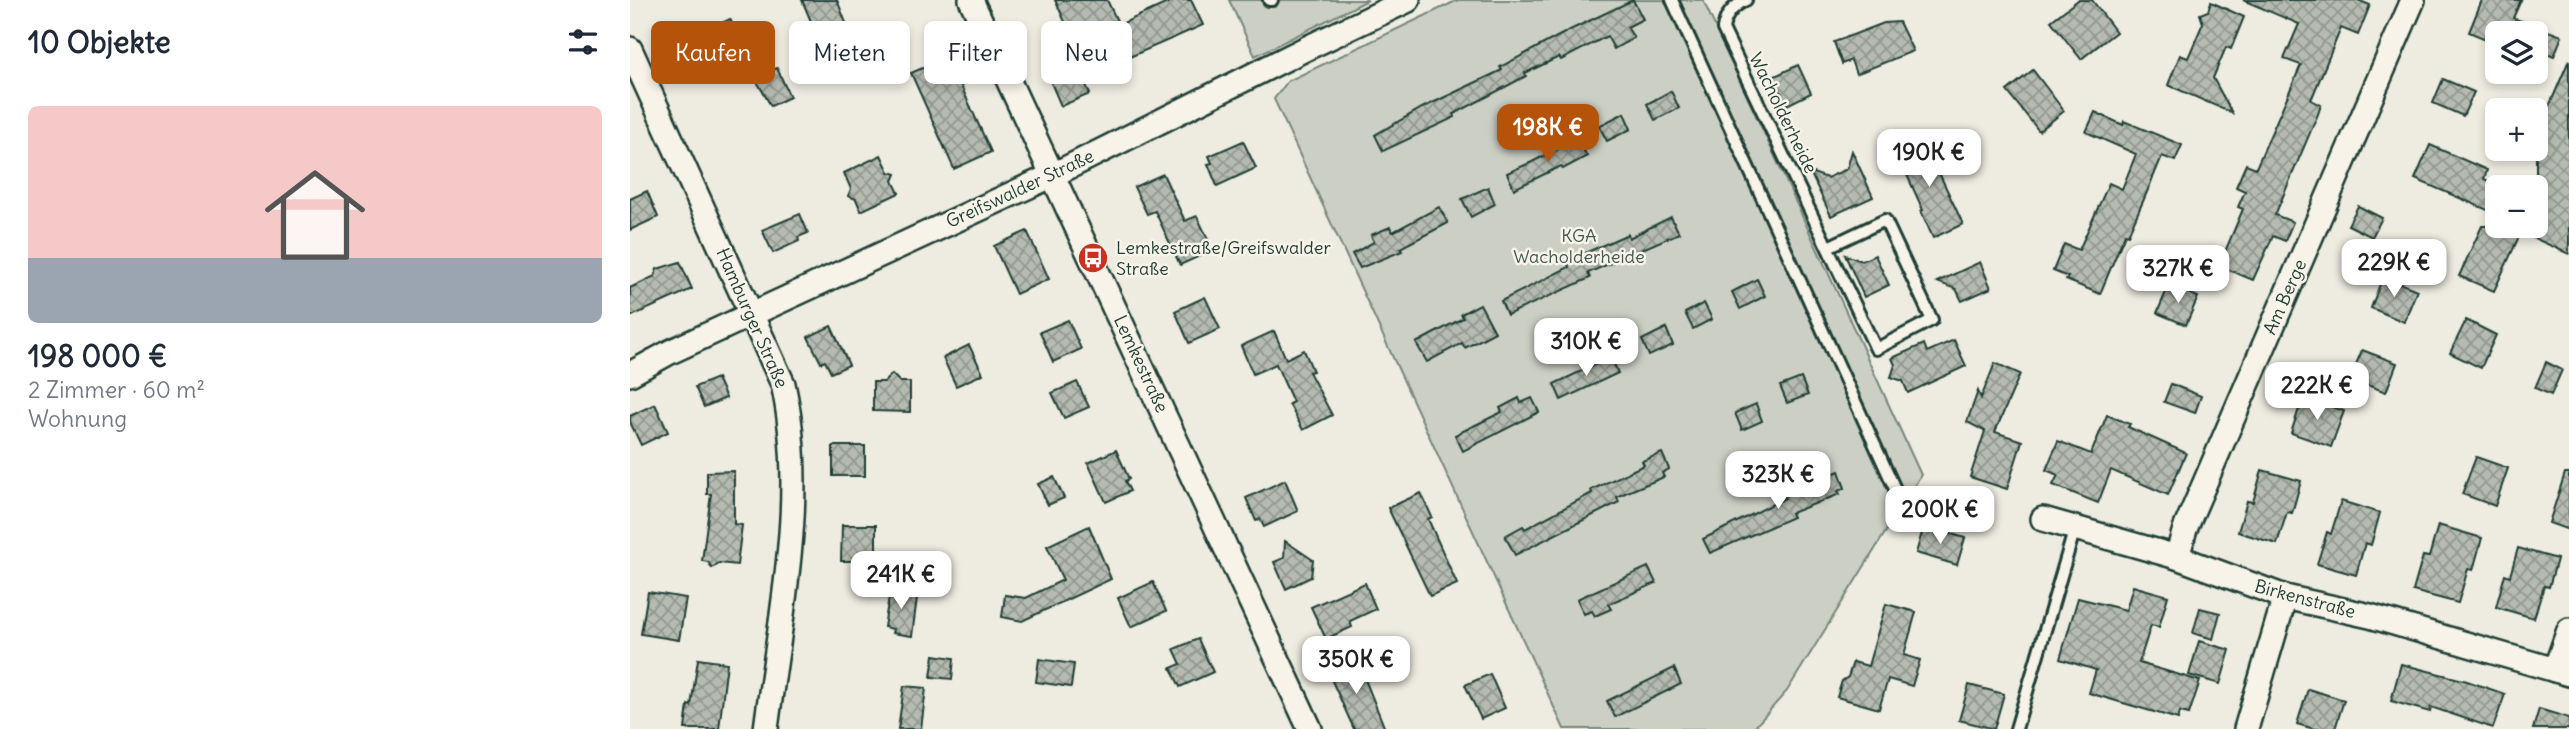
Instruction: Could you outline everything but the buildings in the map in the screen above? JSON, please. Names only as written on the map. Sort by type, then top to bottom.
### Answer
[{"type":"street","name":"Lemkestraße","points":[[971,0],[1310,729]]},
{"type":"street","name":"Greifswalder Straße","points":[[630,374],[670,352],[1053,175],[1408,0]]},
{"type":"street","name":"Am Berge","points":[[2177,557],[2185,529],[2413,0]]},
{"type":"street","name":"Hamburger Straße","points":[[630,49],[783,384],[791,419],[793,487],[787,569],[766,729]]},
{"type":"street","name":"Birkenstraße","points":[[2043,519],[2177,557],[2285,597],[2370,616],[2562,672]]},
{"type":"street","points":[[2246,729],[2285,597]]},
{"type":"street","points":[[2562,672],[2569,629]]},
{"type":"lane","points":[[1672,0],[1895,489]]},
{"type":"lane","name":"Wacholderheide","points":[[1746,0],[1739,3],[1725,19],[1723,29],[1875,349],[1932,320],[1885,219],[1828,247]]},
{"type":"lane","points":[[2016,729],[2075,528]]},
{"type":"green space","points":[[1229,0],[1368,0],[1255,56]]},
{"type":"green space","name":"KGA Wacholderheide","points":[[1458,0],[1703,0],[1921,475],[1787,691],[1753,729],[1564,729],[1274,99],[1288,81]]},
{"type":"place","name":"Lemkestraße/Greifswalder Straße","points":[[1093,258]]}]
